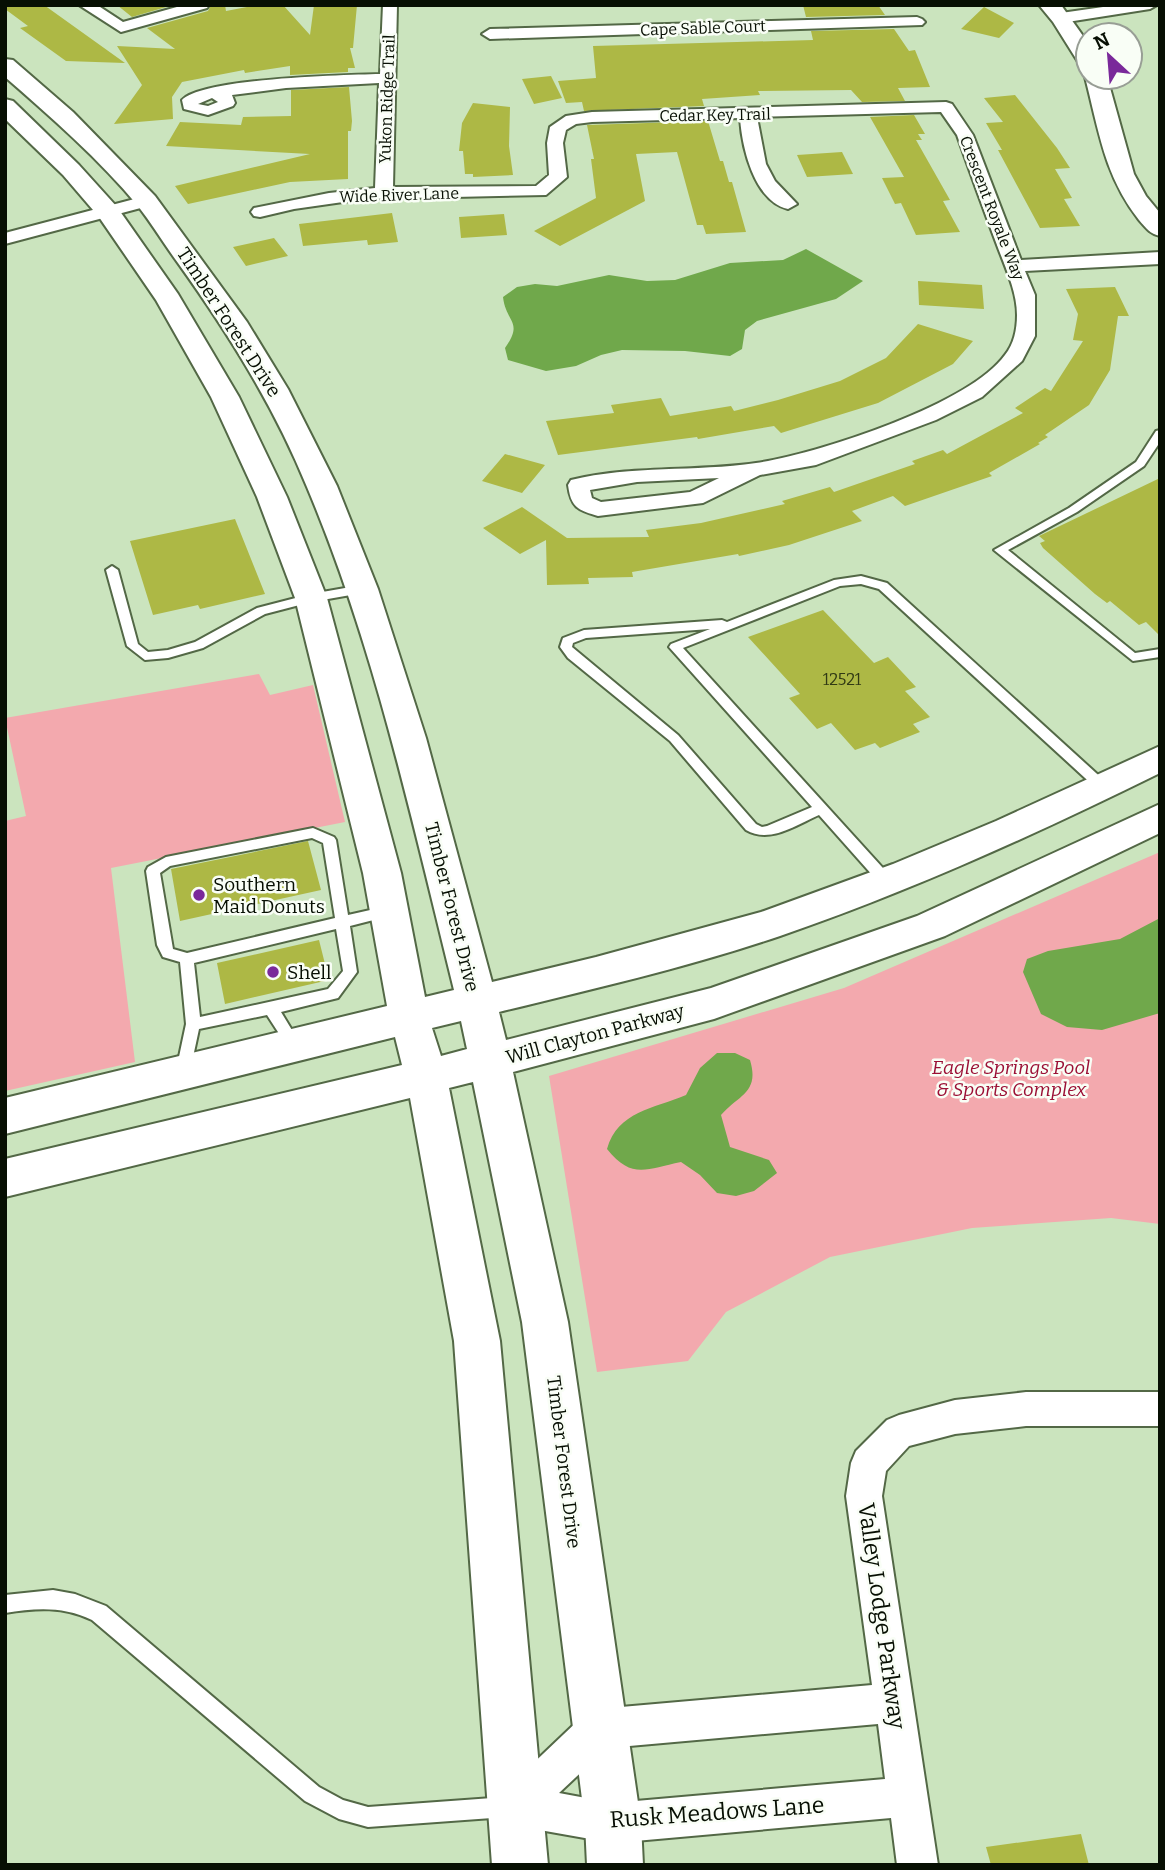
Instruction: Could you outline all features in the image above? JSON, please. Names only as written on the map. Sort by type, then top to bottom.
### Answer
[{"type":"main road","points":[[1055,12],[1074,40]]},
{"type":"main road","name":"Timber Forest Drive","points":[[5,65],[82,134],[146,201],[238,328],[274,389],[321,486],[362,589],[409,738],[477,1001],[545,1321],[614,1844]]},
{"type":"main road","points":[[1100,91],[1122,174],[1136,198],[1160,229]]},
{"type":"main road","name":"Timber Forest Drive","points":[[5,106],[71,170],[108,212],[193,339],[225,397],[272,497],[311,598],[343,715],[389,911],[409,1017],[426,1075],[477,1341],[520,1865]]},
{"type":"main road","points":[[193,339],[238,328]]},
{"type":"main road","points":[[5,1116],[678,952],[768,925],[887,881],[1009,831],[1160,758]]},
{"type":"main road","name":"Will Clayton Parkway","points":[[5,1178],[488,1062],[714,1003],[931,926],[1039,877],[1160,817]]},
{"type":"street","points":[[86,5],[121,27],[202,5]]},
{"type":"street","name":"Yukon Ridge Trail","points":[[384,193],[390,5]]},
{"type":"street","name":"Cape Sable Court","points":[[490,34],[917,22],[905,5]]},
{"type":"street","points":[[1055,12],[1150,5]]},
{"type":"street","points":[[213,93],[299,82],[386,78]]},
{"type":"street","name":"Cedar Key Trail","points":[[540,191],[558,177],[555,137],[558,127],[572,120],[592,117],[946,107]]},
{"type":"street","name":"Crescent Royale Way","points":[[754,470],[695,498],[598,509],[581,501],[579,485],[622,477],[754,470],[808,460],[894,430],[975,393],[998,375],[1015,356],[1027,326],[1025,295],[965,135],[946,107]]},
{"type":"street","points":[[748,114],[756,164],[770,189],[788,204]]},
{"type":"street","name":"Wide River Lane","points":[[260,212],[319,198],[384,193],[540,191]]},
{"type":"street","points":[[5,239],[146,201]]},
{"type":"street","points":[[1016,266],[1160,258]]},
{"type":"street","name":"Valley Lodge Parkway","points":[[918,1865],[864,1496],[869,1463],[899,1432],[955,1418],[1026,1409],[1160,1409]]},
{"type":"street","points":[[517,1806],[598,1729],[894,1703]]},
{"type":"street","name":"Rusk Meadows Lane","points":[[517,1806],[614,1844],[907,1797]]},
{"type":"lane","points":[[1160,433],[1140,464],[1073,510],[1000,550],[1133,657],[1160,653]]},
{"type":"lane","points":[[113,570],[133,646],[145,656],[168,654],[199,645],[261,611],[362,589]]},
{"type":"lane","points":[[887,881],[675,647],[838,583],[861,580],[883,586],[1102,786]]},
{"type":"lane","points":[[737,623],[584,635],[566,641],[566,647],[572,655],[674,738],[751,827],[769,831],[821,808]]},
{"type":"lane","points":[[193,1024],[333,994],[350,972],[341,922],[329,840],[313,833],[166,862],[153,871],[164,945],[168,953],[187,959],[341,922],[389,911]]},
{"type":"lane","points":[[183,1072],[193,1024],[187,959]]},
{"type":"lane","points":[[271,1008],[294,1045]]},
{"type":"lane","points":[[5,1604],[46,1597],[75,1601],[99,1613],[312,1794],[339,1809],[368,1817],[517,1806]]},
{"type":"green space","points":[[259,674],[270,695],[313,685],[345,822],[111,868],[135,1062],[5,1091],[5,821],[26,816],[5,718]]},
{"type":"green space","name":"Eagle Springs Pool & Sports Complex","points":[[1160,852],[1160,1224],[1111,1218],[972,1228],[830,1257],[726,1312],[688,1361],[597,1372],[549,1076],[844,988]]},
{"type":"shaded area","points":[[806,249],[863,281],[836,299],[757,321],[745,330],[742,349],[730,356],[685,351],[622,350],[601,355],[576,366],[546,371],[508,360],[505,348],[514,327],[503,297],[517,287],[535,284],[557,286],[609,275],[647,281],[675,280],[730,263],[783,260]]},
{"type":"shaded area","points":[[1160,918],[1160,1013],[1102,1030],[1067,1027],[1041,1014],[1023,972],[1027,959],[1048,951],[1120,939]]},
{"type":"shaded area","points":[[717,1053],[735,1053],[750,1060],[752,1071],[750,1087],[721,1115],[730,1147],[769,1160],[777,1173],[754,1191],[736,1196],[717,1193],[700,1175],[681,1162],[640,1170],[632,1169],[616,1159],[607,1149],[619,1126],[638,1113],[686,1095],[700,1068]]},
{"type":"building","points":[[5,5],[44,5],[125,63],[66,61],[20,28],[28,26],[5,9]]},
{"type":"building","points":[[117,5],[173,5],[132,17]]},
{"type":"building","points":[[211,5],[225,5],[226,11],[257,5],[283,5],[310,35],[314,5],[357,5],[353,48],[350,48],[355,68],[348,68],[348,72],[290,75],[290,66],[245,73],[244,70],[182,82],[172,97],[173,119],[114,124],[142,85],[117,46],[175,49],[147,28],[208,11]]},
{"type":"building","points":[[803,5],[878,5],[885,15],[806,17]]},
{"type":"building","points":[[984,7],[1014,23],[999,38],[961,29]]},
{"type":"building","points":[[894,29],[909,51],[915,50],[930,87],[898,88],[905,101],[862,102],[851,90],[758,91],[760,95],[702,99],[704,106],[584,111],[582,102],[566,103],[558,81],[596,78],[593,46],[813,40],[811,31]]},
{"type":"building","points":[[551,76],[562,98],[534,104],[522,79]]},
{"type":"building","points":[[349,87],[352,121],[351,131],[348,131],[348,179],[290,182],[188,204],[175,186],[310,154],[166,146],[180,122],[241,125],[243,117],[291,116],[291,90]]},
{"type":"building","points":[[1015,95],[1070,168],[1055,169],[1072,198],[1064,199],[1080,226],[1040,228],[998,150],[1002,150],[986,123],[1003,122],[984,98]]},
{"type":"building","points":[[473,103],[510,107],[509,146],[513,175],[473,177],[473,174],[465,174],[463,151],[459,151],[462,123]]},
{"type":"building","points":[[914,115],[925,134],[918,134],[922,140],[916,140],[950,200],[943,201],[960,232],[916,235],[901,203],[895,204],[882,178],[904,177],[870,117]]},
{"type":"building","points":[[708,121],[720,161],[723,161],[729,182],[732,182],[746,232],[706,234],[703,225],[697,225],[677,152],[636,154],[645,201],[560,246],[534,231],[596,198],[591,159],[594,159],[587,125]]},
{"type":"building","points":[[842,152],[853,174],[807,177],[797,155]]},
{"type":"building","points":[[392,213],[398,242],[368,245],[367,240],[303,246],[299,224]]},
{"type":"building","points":[[504,214],[507,235],[461,238],[459,217]]},
{"type":"building","points":[[274,238],[288,256],[246,266],[233,247]]},
{"type":"building","points":[[918,281],[982,285],[984,309],[919,305]]},
{"type":"building","points":[[1115,287],[1129,316],[1118,316],[1110,370],[1089,405],[1045,435],[1048,437],[1038,443],[1040,444],[989,473],[992,476],[905,506],[893,496],[852,511],[862,521],[789,545],[739,556],[738,554],[632,572],[633,577],[588,578],[589,584],[547,585],[546,540],[520,554],[483,528],[522,507],[567,538],[649,537],[646,530],[701,523],[785,504],[782,501],[830,487],[834,492],[915,464],[912,461],[943,450],[947,454],[1023,413],[1015,408],[1045,388],[1051,391],[1083,341],[1073,340],[1078,314],[1066,289]]},
{"type":"building","points":[[918,324],[973,341],[953,364],[878,403],[781,433],[774,426],[698,439],[697,437],[558,455],[546,421],[614,413],[611,405],[661,398],[670,416],[731,406],[734,411],[778,400],[840,381],[886,358]]},
{"type":"building","points":[[505,454],[545,465],[522,493],[482,481]]},
{"type":"building","points":[[1160,478],[1160,636],[1146,622],[1139,625],[1110,601],[1107,603],[1095,594],[1043,548],[1040,543],[1045,541],[1039,536]]},
{"type":"building","points":[[235,519],[265,594],[200,609],[198,605],[153,615],[130,541]]},
{"type":"building","points":[[823,610],[874,663],[888,657],[916,687],[905,691],[930,717],[913,724],[920,732],[880,748],[875,743],[855,750],[831,723],[817,729],[789,698],[800,694],[748,637]]},
{"type":"building","points":[[308,841],[321,890],[180,921],[171,869]]},
{"type":"building","name":"Shell","points":[[319,940],[329,980],[225,1004],[217,963]]},
{"type":"building","points":[[1081,1834],[1089,1865],[991,1865],[986,1847]]},
{"type":"place","name":"Southern Maid Donuts","points":[[199,895]]},
{"type":"place","name":"Shell","points":[[273,972]]}]
